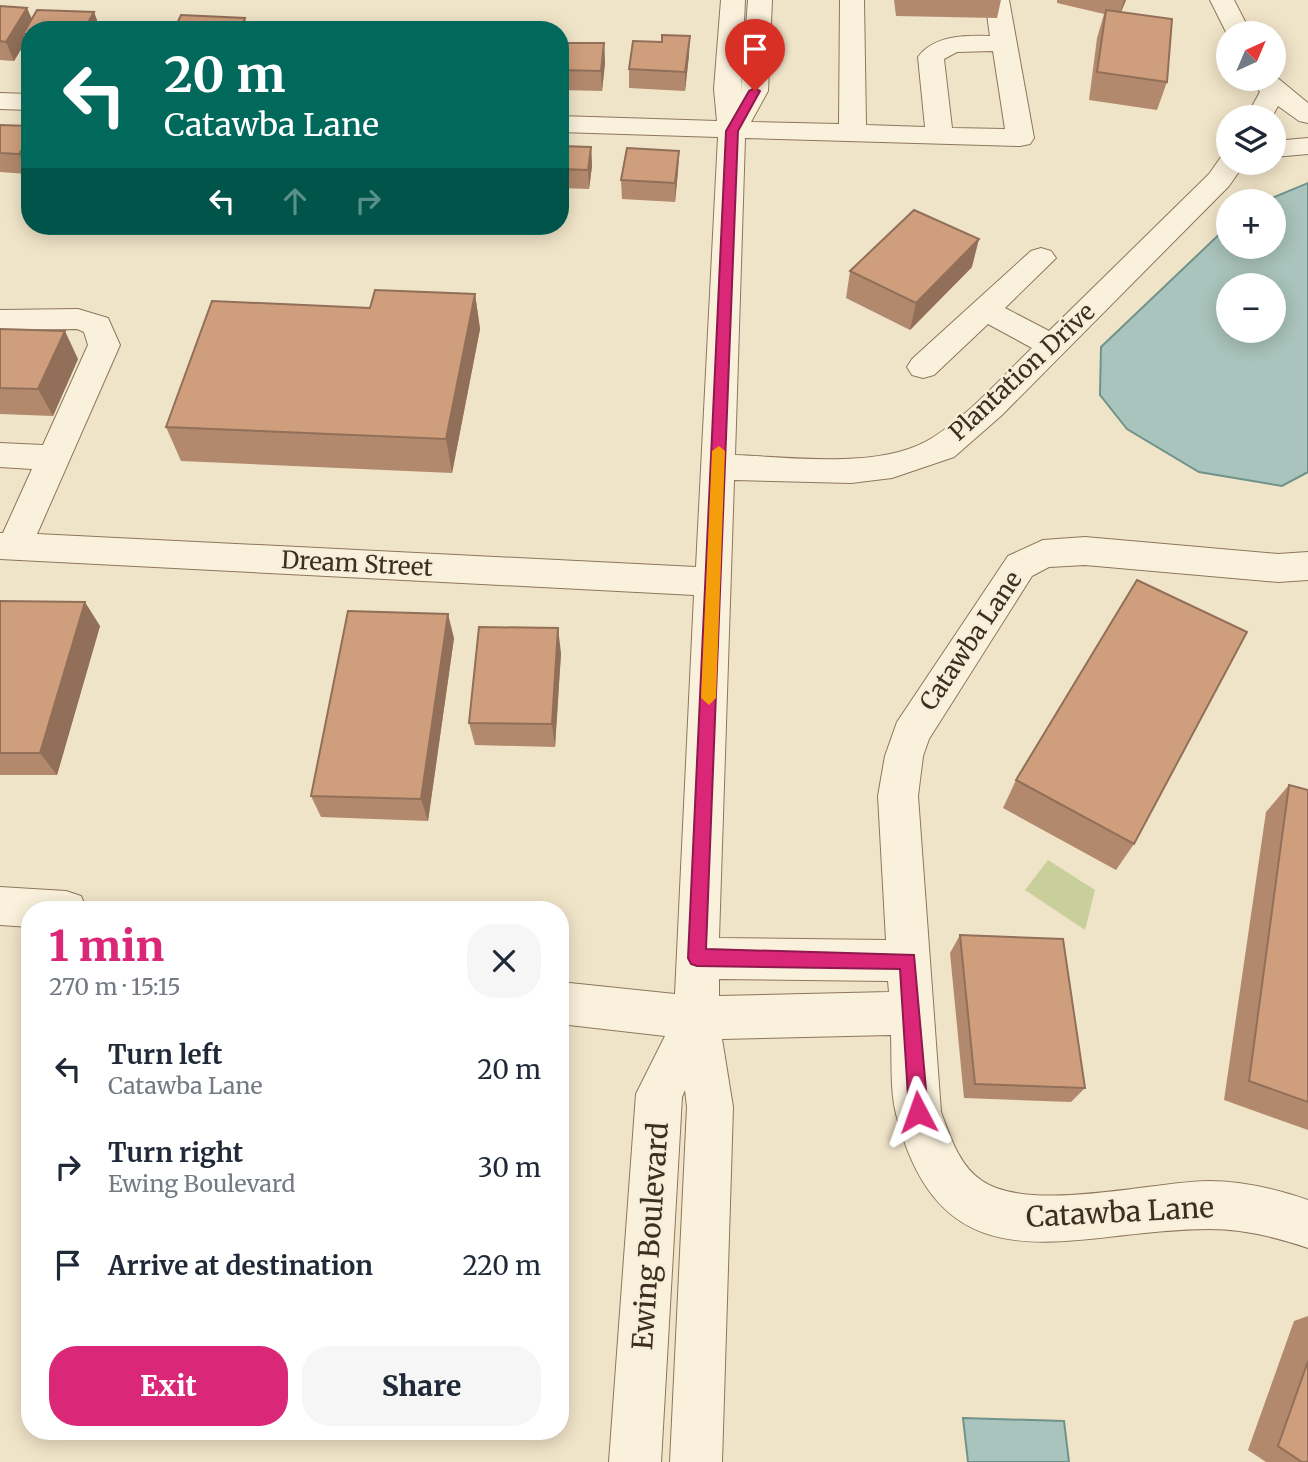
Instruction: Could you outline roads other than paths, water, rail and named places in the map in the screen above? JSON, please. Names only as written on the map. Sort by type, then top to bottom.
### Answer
[{"type":"street","name":"Ewing Boulevard","points":[[696,1462],[710,1107],[697,1018],[697,958],[732,131],[727,89],[733,0]]},
{"type":"street","name":"Ewing Boulevard","points":[[732,131],[755,91],[760,0]]},
{"type":"street","points":[[852,0],[853,134]]},
{"type":"street","points":[[569,124],[1020,138],[997,0]]},
{"type":"street","points":[[1222,0],[1233,21]]},
{"type":"street","points":[[939,136],[931,57],[939,48],[965,43],[1004,44]]},
{"type":"street","points":[[1277,91],[1308,115]]},
{"type":"street","points":[[0,101],[21,102]]},
{"type":"street","points":[[1286,148],[1308,146]]},
{"type":"street","name":"Plantation Drive","points":[[719,467],[851,471],[892,466],[942,448],[991,407],[1223,175]]},
{"type":"street","points":[[923,367],[1041,258]]},
{"type":"street","points":[[985,310],[1053,346]]},
{"type":"street","points":[[0,320],[78,319],[97,325],[104,345],[53,458],[7,547]]},
{"type":"street","points":[[0,455],[53,458]]},
{"type":"street","name":"Dream Street","points":[[7,547],[714,582]]},
{"type":"street","name":"Catawba Lane","points":[[1308,566],[1278,568],[1085,551],[1043,554],[1020,566],[922,714],[904,756],[898,796],[918,1112],[925,1141],[946,1178],[961,1194],[989,1212],[1027,1222],[1208,1205],[1270,1210],[1308,1224]]},
{"type":"street","points":[[0,906],[21,907]]},
{"type":"street","points":[[697,958],[908,961]]},
{"type":"street","points":[[569,1004],[697,1018],[911,1013]]},
{"type":"street","name":"Ewing Boulevard","points":[[635,1462],[659,1094],[697,1018]]},
{"type":"water","points":[[1308,183],[1308,472],[1282,486],[1199,472],[1127,429],[1100,395],[1101,347],[1216,237],[1216,259],[1286,259],[1286,192]]},
{"type":"water","points":[[963,1418],[1064,1421],[1069,1462],[968,1462]]}]
